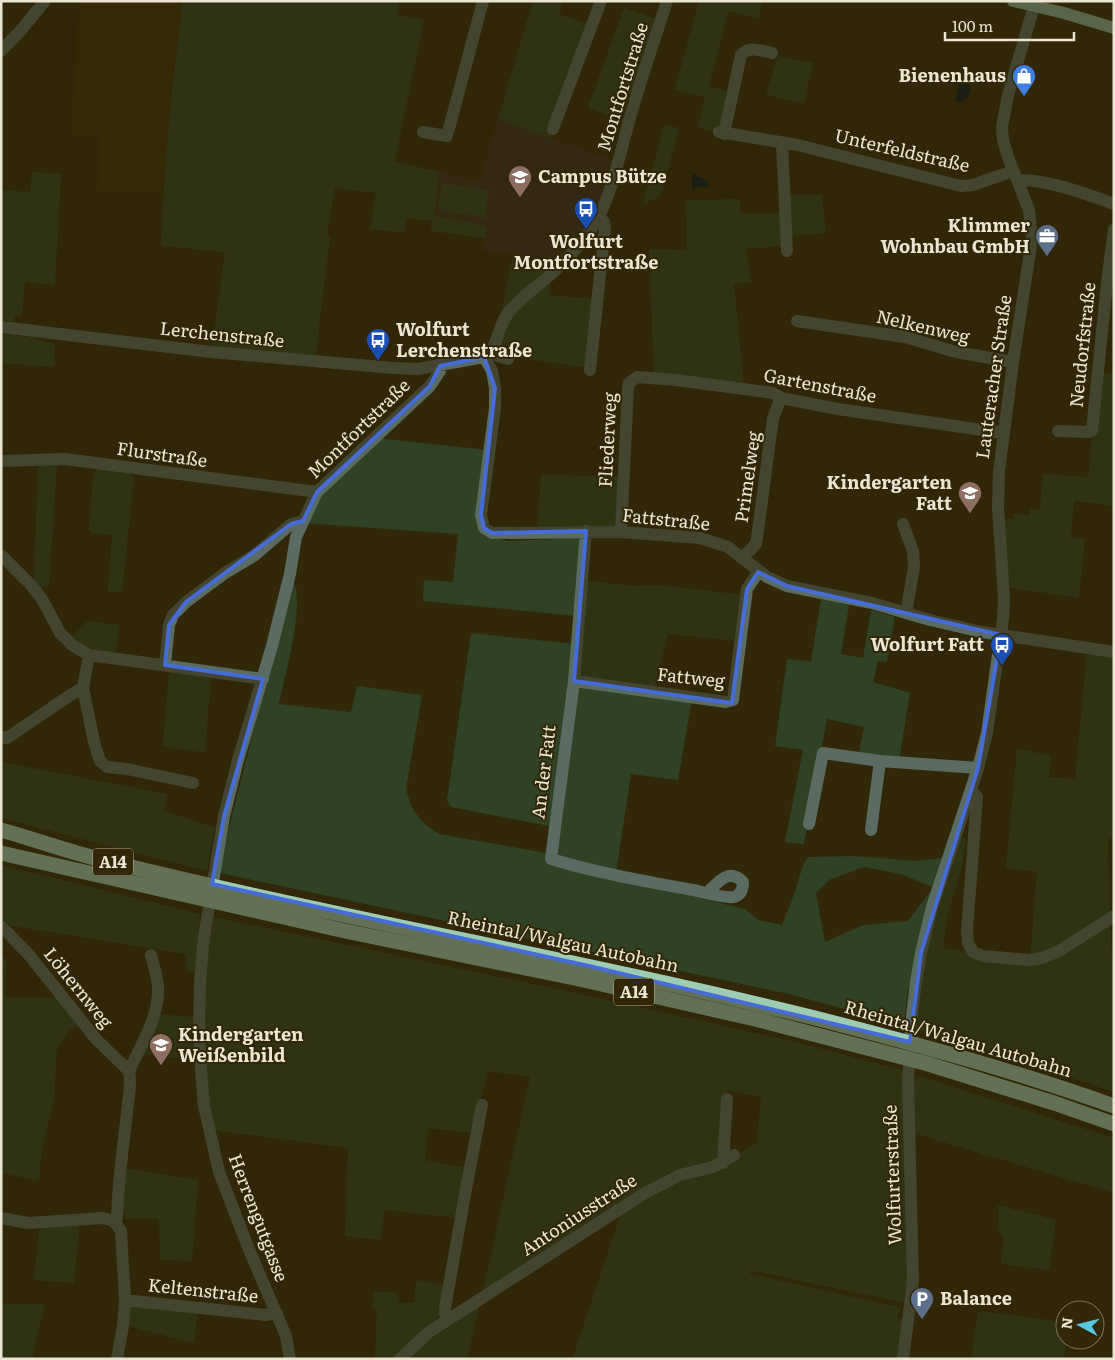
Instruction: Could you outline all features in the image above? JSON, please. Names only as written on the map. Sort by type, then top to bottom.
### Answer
[{"type":"highway","name":"Rheintal/Walgau Autobahn","points":[[1,830],[93,857],[769,1007],[918,1044],[1056,1085],[1114,1106]]},
{"type":"highway","name":"Rheintal/Walgau Autobahn","points":[[1,853],[344,931],[579,979],[755,1019],[925,1063],[1054,1103],[1114,1124]]},
{"type":"main road","points":[[1013,1],[1114,28]]},
{"type":"street","points":[[1,51],[45,1]]},
{"type":"street","points":[[423,132],[446,136],[483,1]]},
{"type":"street","points":[[554,129],[601,1]]},
{"type":"street","name":"Montfortstraße","points":[[488,355],[502,320],[510,310],[564,261],[591,230],[599,217],[618,162],[667,1]]},
{"type":"street","name":"Lauteracher Straße","points":[[915,989],[920,953],[932,907],[978,768],[987,733],[1001,635],[1004,599],[998,508],[999,472],[1013,362],[1032,239],[1029,210],[1003,140],[1003,115],[1008,95],[1040,7]]},
{"type":"street","name":"Unterfeldstraße","points":[[772,53],[752,48],[745,50],[741,55],[721,133],[828,152],[961,186],[973,186],[1015,176]]},
{"type":"street","points":[[782,143],[787,251]]},
{"type":"street","points":[[1015,176],[1072,190],[1114,204]]},
{"type":"street","points":[[590,370],[605,228],[604,222],[599,217]]},
{"type":"street","name":"Neudorfstraße","points":[[1058,431],[1089,432],[1092,430],[1114,229]]},
{"type":"street","name":"Nelkenweg","points":[[796,321],[905,337],[956,352],[1013,362]]},
{"type":"street","name":"Lerchenstraße","points":[[1,327],[211,352],[327,363],[418,369],[440,366]]},
{"type":"street","points":[[440,366],[488,355],[508,359]]},
{"type":"street","name":"Fattstraße","points":[[488,355],[496,388],[481,516],[484,528],[492,533],[621,532],[700,538],[720,543],[743,558],[758,572],[773,581],[787,586],[844,597],[951,625],[1001,635],[1114,652]]},
{"type":"street","name":"Montfortstraße","points":[[263,680],[290,574],[296,537],[317,492],[430,386],[440,371],[440,366]]},
{"type":"street","name":"Gartenstraße","points":[[631,381],[637,377],[676,380],[773,393],[781,398],[838,410],[1003,433]]},
{"type":"street","name":"Fliederweg","points":[[621,532],[628,388],[631,381]]},
{"type":"street","name":"Primelweg","points":[[743,558],[756,544],[773,418],[781,398]]},
{"type":"street","name":"Flurstraße","points":[[1,461],[65,459],[317,492]]},
{"type":"street","points":[[165,665],[169,625],[173,615],[186,602],[255,555],[290,524],[303,521]]},
{"type":"street","points":[[903,524],[913,551],[914,567],[906,613]]},
{"type":"street","name":"An der Fatt","points":[[586,532],[574,681],[551,859],[580,868],[707,893]]},
{"type":"street","points":[[1,555],[42,599],[60,633],[72,645],[89,655],[263,680]]},
{"type":"street","name":"Fattweg","points":[[574,681],[726,702],[733,700],[747,589],[758,572]]},
{"type":"street","points":[[89,655],[83,688],[100,762],[107,767],[127,769],[193,783]]},
{"type":"street","name":"Herrengutgasse","points":[[263,680],[238,760],[221,829],[204,933],[200,980],[199,1039],[204,1106],[219,1172],[250,1252],[286,1336],[290,1359]]},
{"type":"street","points":[[1,737],[7,738],[83,688]]},
{"type":"street","points":[[809,824],[823,754],[880,761],[978,768]]},
{"type":"street","points":[[871,830],[880,761]]},
{"type":"street","name":"Lauteracher Straße","points":[[971,790],[977,797],[968,936],[968,943],[972,952],[983,956],[1028,960],[1042,958],[1059,951],[1114,916]]},
{"type":"street","name":"Löhernweg","points":[[1,926],[30,956],[96,1039],[129,1071]]},
{"type":"street","points":[[114,1221],[117,1217],[118,1181],[130,1084],[129,1071],[155,1012],[157,1002],[158,982],[150,954]]},
{"type":"street","name":"Wolfurterstraße","points":[[903,1359],[913,1281],[908,1082],[915,989]]},
{"type":"street","points":[[723,1162],[727,1099]]},
{"type":"street","points":[[449,1319],[445,1313],[445,1308],[482,1105]]},
{"type":"street","name":"Antoniusstraße","points":[[400,1359],[429,1332],[645,1193],[680,1176],[713,1167],[734,1155]]},
{"type":"street","points":[[1,1218],[28,1223],[103,1218],[114,1221],[120,1231],[125,1300],[123,1326],[117,1359]]},
{"type":"street","name":"Keltenstraße","points":[[125,1300],[266,1316],[277,1313]]},
{"type":"highlighted area","points":[[484,357],[495,388],[481,515],[484,528],[492,533],[586,531],[574,681],[732,703],[747,589],[758,572],[787,586],[1001,635],[978,768],[921,953],[910,1042],[589,966],[212,884],[224,816],[263,679],[165,665],[169,625],[186,602],[291,524],[303,521],[317,492],[430,386],[440,366]]},
{"type":"shaded area","points":[[79,1],[183,1],[172,79],[163,194],[98,190],[100,136],[72,134]]},
{"type":"shaded area","name":"Campus Bütze","points":[[498,119],[616,161],[597,215],[560,261],[483,251],[486,226],[434,216],[439,172],[479,181]]},
{"type":"green space","points":[[183,1],[400,1],[397,15],[424,20],[395,161],[439,172],[434,216],[486,226],[485,238],[431,231],[432,221],[407,218],[404,233],[370,229],[376,193],[335,188],[327,232],[330,238],[315,361],[212,347],[225,252],[161,246],[169,124]]},
{"type":"green space","points":[[533,1],[563,1],[559,14],[591,25],[549,138],[498,119]]},
{"type":"green space","points":[[699,1],[763,1],[758,18],[728,11],[709,86],[731,92],[723,133],[698,128],[705,97],[675,89]]},
{"type":"green space","points":[[624,8],[655,18],[633,92],[627,96],[620,119],[588,108]]},
{"type":"green space","points":[[778,56],[813,63],[804,103],[766,95]]},
{"type":"green space","points":[[664,125],[679,128],[662,192],[656,199],[643,203]]},
{"type":"green space","points":[[32,172],[61,174],[55,285],[25,282],[22,316],[15,315],[14,322],[1,320],[1,190],[30,192]]},
{"type":"green space","points":[[442,183],[489,191],[485,218],[438,210]]},
{"type":"green space","points":[[786,195],[822,195],[826,233],[789,236],[784,246],[746,249],[751,282],[734,284],[744,385],[654,375],[649,249],[687,250],[686,200],[740,199],[740,213],[786,213]]},
{"type":"green space","points":[[513,255],[551,259],[550,295],[594,299],[587,368],[493,352]]},
{"type":"green space","points":[[1,334],[36,338],[36,340],[55,344],[54,367],[1,363]]},
{"type":"green space","points":[[1099,373],[1114,374],[1114,506],[1074,501],[1071,538],[1085,539],[1079,598],[1007,587],[1004,519],[1013,519],[1014,514],[1030,515],[1030,509],[1040,510],[1043,474],[1088,477]]},
{"type":"green space","points":[[377,438],[487,450],[480,527],[484,536],[509,541],[582,538],[580,580],[634,586],[658,585],[745,595],[739,641],[668,634],[653,693],[692,699],[678,780],[631,774],[616,873],[695,897],[745,909],[758,920],[782,925],[803,865],[808,857],[854,856],[917,861],[949,857],[956,834],[966,839],[963,863],[947,916],[943,948],[1030,961],[1037,872],[1006,868],[1017,748],[1051,756],[1049,777],[1075,779],[1087,650],[1114,653],[1114,838],[1108,839],[1114,989],[1114,1092],[917,1030],[921,990],[908,989],[904,1025],[789,994],[220,873],[228,831],[292,579],[296,589],[296,621],[279,704],[351,712],[357,686],[422,695],[406,789],[411,806],[417,815],[426,825],[439,834],[546,853],[549,826],[451,807],[447,800],[471,633],[575,644],[577,616],[423,601],[424,580],[453,582],[458,534],[304,523],[325,489]],"holes":[[[864,867],[901,874],[932,887],[908,921],[863,925],[825,942],[816,893],[829,880]]]},
{"type":"green space","points":[[38,464],[57,464],[49,587],[38,587],[34,580]]},
{"type":"green space","points":[[99,468],[125,472],[134,477],[122,593],[108,592],[112,535],[92,533],[89,530],[93,475]]},
{"type":"green space","points":[[541,475],[620,476],[617,524],[615,527],[537,528]]},
{"type":"green space","points":[[821,599],[849,605],[841,654],[863,658],[871,610],[895,617],[887,662],[878,661],[873,682],[910,693],[899,761],[858,757],[864,727],[827,719],[804,844],[785,842],[803,750],[775,746],[787,659],[811,661]]},
{"type":"green space","points":[[87,621],[119,625],[116,653],[92,648],[71,637]]},
{"type":"green space","points":[[169,670],[211,676],[205,753],[163,746]]},
{"type":"green space","points":[[1,762],[167,794],[164,811],[215,827],[207,871],[1,818]]},
{"type":"green space","points":[[1,865],[200,914],[199,927],[212,930],[213,917],[595,997],[791,1041],[902,1070],[902,1081],[914,1084],[915,1075],[1114,1138],[1114,1193],[916,1134],[910,1207],[911,1281],[909,1304],[770,1274],[751,1271],[750,1274],[898,1307],[901,1312],[897,1315],[898,1319],[902,1318],[902,1320],[898,1359],[572,1359],[623,1208],[661,1186],[715,1167],[757,1143],[761,1097],[727,1090],[722,1162],[713,1166],[681,1173],[643,1192],[611,1212],[590,1230],[510,1282],[482,1295],[530,1077],[488,1071],[473,1133],[428,1128],[425,1160],[466,1168],[457,1218],[385,1210],[380,1240],[345,1236],[348,1148],[212,1130],[205,1086],[202,1004],[203,975],[186,971],[186,954],[12,926],[1,918]]},
{"type":"green space","points":[[1,952],[6,962],[5,998],[61,997],[80,1023],[68,1032],[57,1048],[54,1100],[42,1146],[39,1179],[35,1180],[1,1173]]},
{"type":"green space","points":[[156,1014],[193,1017],[193,1060],[143,1054]]},
{"type":"green space","points":[[124,1168],[198,1180],[192,1261],[160,1260],[159,1219],[125,1219],[124,1209],[120,1208]]},
{"type":"green space","points":[[997,1205],[1056,1220],[1049,1270],[1001,1264],[1004,1239],[998,1229],[999,1210]]},
{"type":"green space","points":[[80,1220],[74,1283],[34,1280],[40,1223]]},
{"type":"green space","points":[[416,1280],[446,1285],[441,1325],[480,1302],[467,1359],[375,1359],[377,1310],[372,1309],[374,1291],[398,1293],[399,1303],[414,1303]]},
{"type":"green space","points":[[125,1300],[198,1309],[194,1343],[124,1325]]},
{"type":"green space","points":[[1,1304],[45,1304],[32,1359],[1,1359]]},
{"type":"green space","points":[[978,1311],[1055,1321],[1055,1350],[1065,1350],[1064,1359],[971,1359]]},
{"type":"water","points":[[964,82],[970,84],[970,93],[965,100],[959,103],[955,100],[959,84]]},
{"type":"water","points":[[695,173],[697,177],[701,177],[709,184],[707,188],[698,186],[692,189],[692,176]]},
{"type":"place","name":"Bienenhaus","points":[[1024,97]]},
{"type":"place","name":"Campus Bütze","points":[[520,198]]},
{"type":"place","name":"Wolfurt Montfortstraße","points":[[586,230]]},
{"type":"place","name":"Klimmer Wohnbau GmbH","points":[[1047,257]]},
{"type":"place","name":"Wolfurt Lerchenstraße","points":[[378,361]]},
{"type":"place","name":"Kindergarten Fatt","points":[[970,514]]},
{"type":"place","name":"Wolfurt Fatt","points":[[1002,666]]},
{"type":"place","name":"Kindergarten Weißenbild","points":[[161,1066]]},
{"type":"place","name":"Balance","points":[[922,1320]]}]
